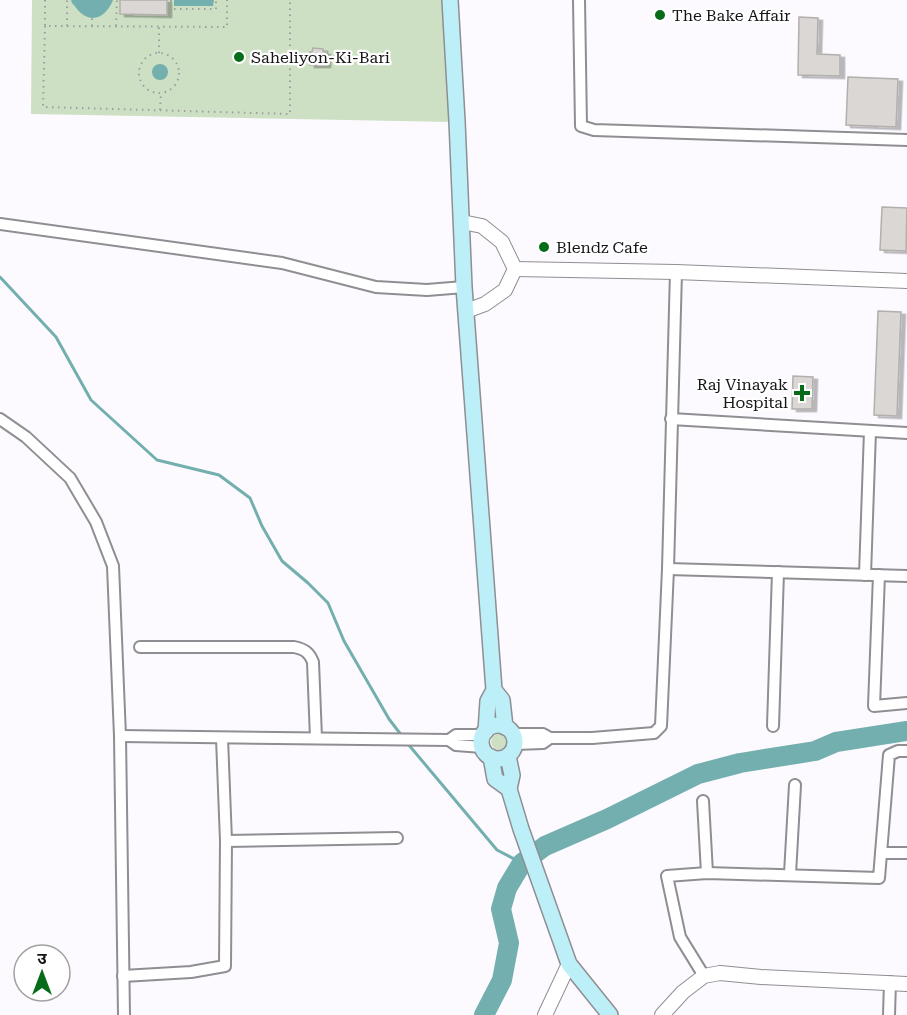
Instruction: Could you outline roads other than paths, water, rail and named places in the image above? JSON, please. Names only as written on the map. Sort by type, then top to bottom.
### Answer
[{"type":"main road","points":[[450,0],[464,287],[494,690],[488,702],[486,742],[495,779],[509,789]]},
{"type":"main road","points":[[494,690],[502,700],[510,740],[513,775],[509,789],[569,964],[610,1015]]},
{"type":"main road","points":[[486,742],[495,726],[510,740]]},
{"type":"main road","points":[[486,742],[500,759],[510,740]]},
{"type":"street","points":[[579,0],[581,126],[594,130],[907,140]]},
{"type":"street","points":[[462,222],[482,226],[502,242],[515,268]]},
{"type":"street","points":[[0,224],[282,264],[376,286],[427,290],[464,287]]},
{"type":"street","points":[[515,268],[907,280]]},
{"type":"street","points":[[466,311],[485,304],[505,290],[515,268]]},
{"type":"street","points":[[510,740],[543,734],[550,738],[592,738],[654,733],[661,726],[668,569],[676,272]]},
{"type":"street","points":[[0,419],[26,437],[70,478],[96,522],[113,566],[120,736],[124,1015]]},
{"type":"street","points":[[671,419],[907,433]]},
{"type":"street","points":[[865,575],[870,431]]},
{"type":"street","points":[[668,569],[907,576]]},
{"type":"street","points":[[773,726],[778,572]]},
{"type":"street","points":[[879,576],[874,706],[907,703]]},
{"type":"street","points":[[140,646],[294,646],[304,649],[311,655],[313,662],[316,738]]},
{"type":"street","points":[[120,736],[449,740],[456,735],[486,742]]},
{"type":"street","points":[[123,976],[191,972],[225,966],[226,842],[222,738]]},
{"type":"street","points":[[704,976],[680,937],[667,876],[707,873],[879,878],[889,755],[898,751],[907,751]]},
{"type":"street","points":[[790,874],[795,785]]},
{"type":"street","points":[[703,801],[707,873]]},
{"type":"street","points":[[226,842],[397,838]]},
{"type":"street","points":[[881,853],[907,854]]},
{"type":"street","points":[[545,1015],[569,964]]},
{"type":"street","points":[[662,1015],[682,992],[704,976],[720,973],[907,984]]},
{"type":"street","points":[[889,1015],[890,982]]},
{"type":"water","points":[[71,0],[113,0],[105,13],[92,18],[81,13]]},
{"type":"water","points":[[174,0],[214,0],[213,6],[174,6]]},
{"type":"water","points":[[160,64],[166,66],[168,72],[166,78],[160,80],[154,78],[152,72],[154,66]]},
{"type":"waterway","points":[[0,277],[56,337],[91,400],[157,460],[219,475],[250,498],[262,526],[282,561],[328,603],[344,641],[389,719],[402,736]]},
{"type":"waterway","points":[[484,1015],[502,980],[509,943],[501,909],[507,888],[522,863],[545,846],[607,819],[698,774],[740,763],[815,751],[836,742],[907,731]]},
{"type":"waterway","points":[[408,744],[497,850],[522,863]]},
{"type":"place","name":"The Bake Affair","points":[[660,15]]},
{"type":"place","name":"Saheliyon-Ki-Bari","points":[[239,57]]},
{"type":"place","name":"Blendz Cafe","points":[[544,247]]},
{"type":"place","name":"Raj Vinayak Hospital","points":[[802,393]]}]
